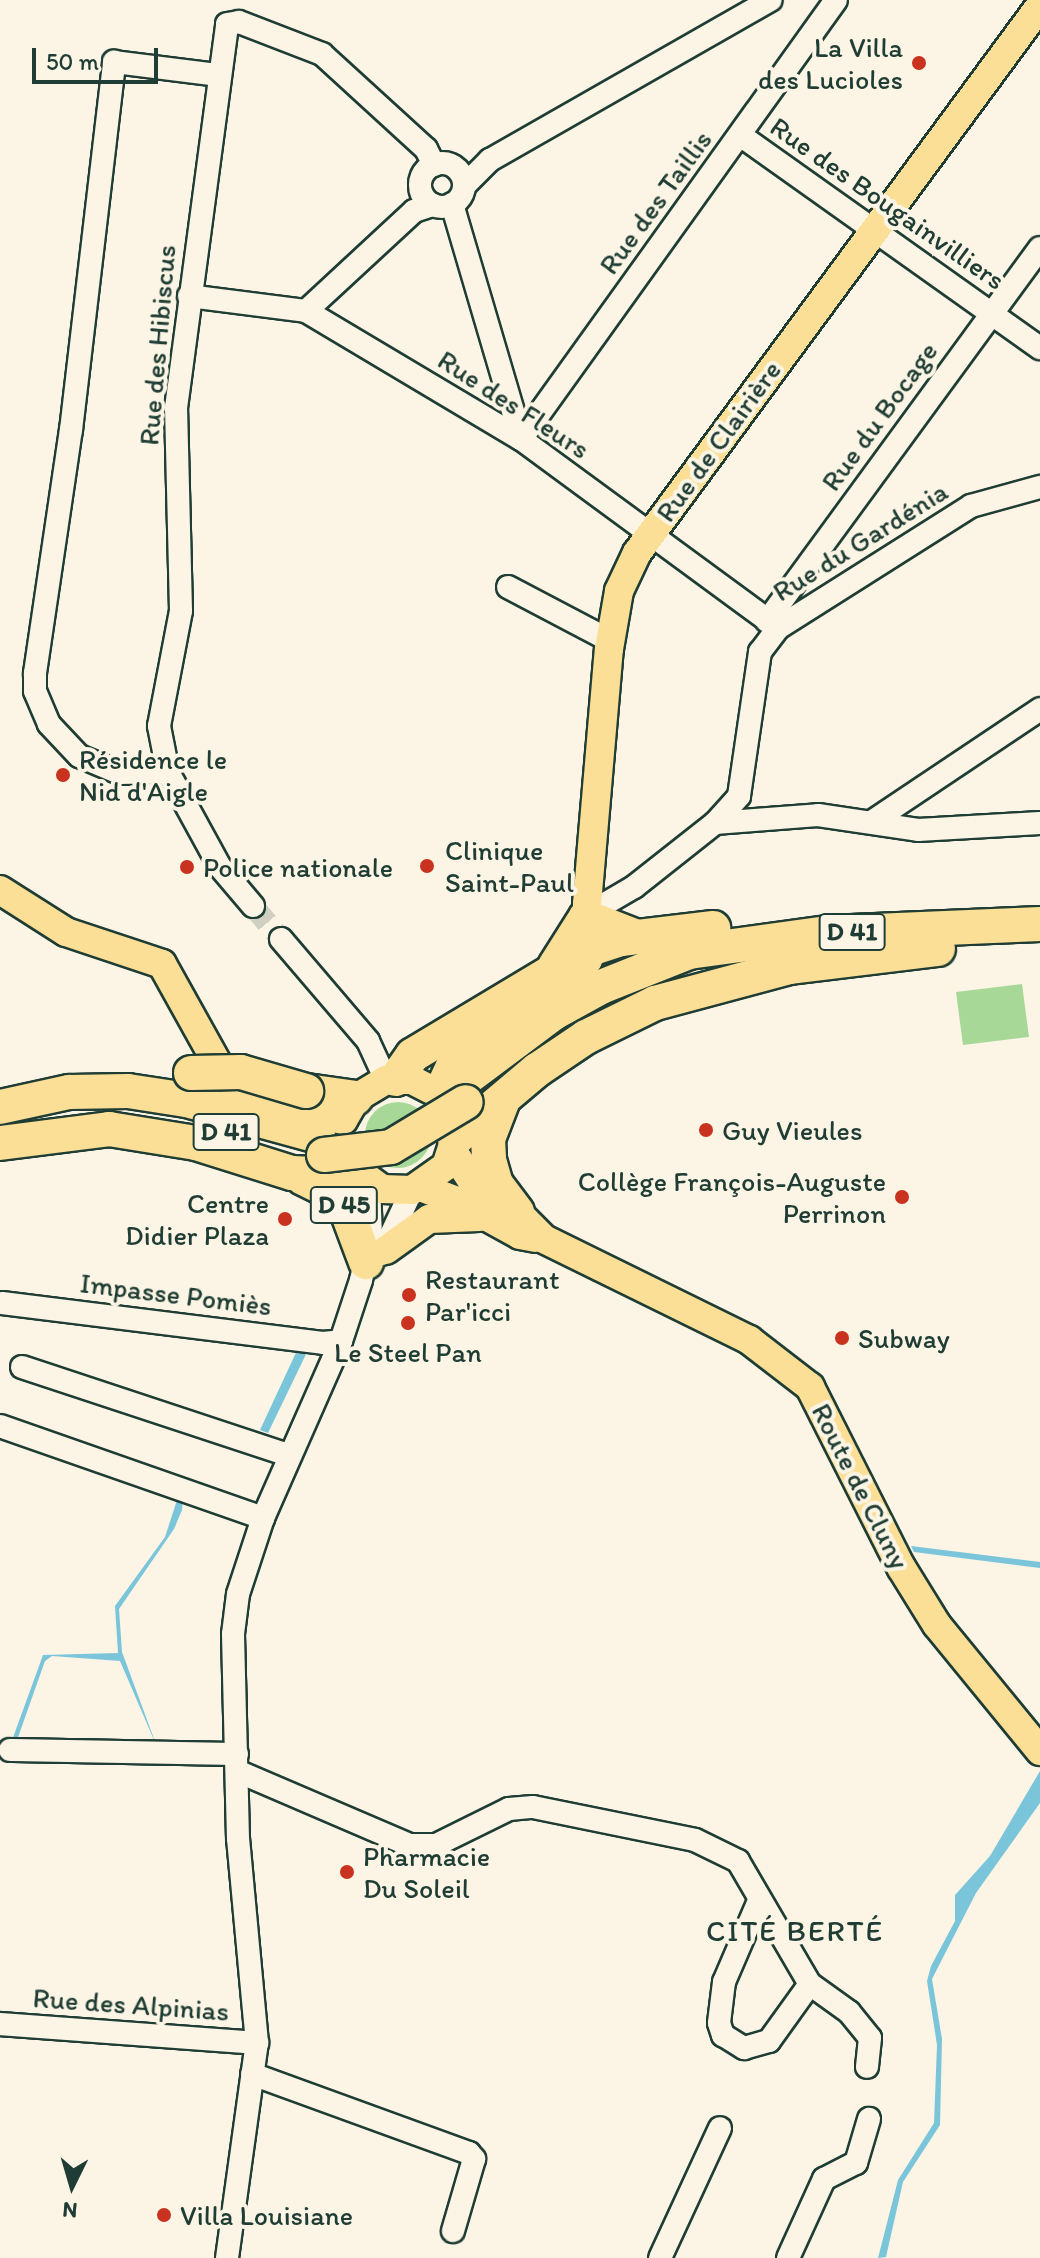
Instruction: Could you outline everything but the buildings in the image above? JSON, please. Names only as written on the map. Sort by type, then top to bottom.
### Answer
[{"type":"highway","points":[[391,1079],[413,1055],[553,969],[587,927],[637,937],[853,920],[1009,935]]},
{"type":"highway","points":[[451,1111],[505,1095],[586,1037],[655,1003],[789,967],[1009,935]]},
{"type":"highway","name":"D 41","points":[[0,1129],[66,1114],[128,1112],[182,1119],[300,1154],[346,1145],[388,1127],[451,1111],[554,1013],[601,987],[689,952],[772,937],[1009,935]]},
{"type":"highway","points":[[0,1094],[58,1081],[241,1072],[306,1091],[346,1145],[292,1173],[156,1134],[78,1130],[0,1143]]},
{"type":"highway","name":"D 41","points":[[0,1107],[69,1092],[128,1091],[187,1100],[346,1145]]},
{"type":"highway","points":[[505,1095],[488,1139],[489,1160],[505,1216]]},
{"type":"highway","name":"D 45","points":[[292,1173],[330,1191],[345,1206],[371,1264]]},
{"type":"main road","name":"Rue de Clairière","points":[[587,927],[611,641],[619,591],[650,535],[1040,6]]},
{"type":"main road","points":[[0,890],[66,932],[162,964],[214,1073]]},
{"type":"main road","points":[[416,1188],[446,1166],[453,1059],[572,981],[584,967],[587,927]]},
{"type":"main road","name":"Route de Cluny","points":[[214,1073],[264,1104],[346,1145],[382,1189],[416,1188],[505,1216],[544,1239],[749,1340],[810,1387],[901,1567],[937,1625],[1036,1747]]},
{"type":"main road","points":[[346,1145],[391,1079],[451,1111]]},
{"type":"main road","name":"Route de Cluny","points":[[451,1111],[474,1185],[505,1216]]},
{"type":"main road","name":"D 45","points":[[371,1264],[429,1219],[454,1214],[505,1216]]},
{"type":"street","points":[[306,311],[437,199],[490,160],[771,0]]},
{"type":"street","name":"Rue des Taillis","points":[[521,439],[836,0]]},
{"type":"street","name":"Rue des Hibiscus","points":[[253,906],[220,867],[168,772],[159,726],[181,611],[176,408],[224,31],[233,21],[312,50],[401,125],[442,166]]},
{"type":"street","points":[[168,772],[120,773],[79,756],[49,724],[35,691],[35,673],[71,430],[114,62],[218,75]]},
{"type":"street","name":"Rue des Bougainvilliers","points":[[740,135],[1040,348]]},
{"type":"street","points":[[490,160],[442,166],[424,173],[437,199],[521,439]]},
{"type":"street","points":[[437,199],[442,166]]},
{"type":"street","name":"Rue du Bocage","points":[[772,624],[1040,248]]},
{"type":"street","name":"Rue des Fleurs","points":[[189,296],[306,311],[521,439],[772,624]]},
{"type":"street","name":"Rue du Gardénia","points":[[587,927],[715,823],[739,796],[760,652],[772,624],[971,506],[1040,487]]},
{"type":"street","points":[[508,587],[611,641]]},
{"type":"street","points":[[873,821],[1040,709]]},
{"type":"street","points":[[715,823],[818,815],[918,830],[1040,823]]},
{"type":"street","points":[[281,939],[368,1041],[391,1079]]},
{"type":"street","name":"D 45","points":[[346,1145],[371,1238],[371,1264]]},
{"type":"street","name":"D 45","points":[[227,2258],[257,2043],[244,1928],[237,1763],[233,1634],[238,1594],[263,1518],[272,1449],[341,1341],[371,1264],[416,1188]]},
{"type":"street","name":"Impasse Pomiès","points":[[2,1303],[323,1343],[341,1341]]},
{"type":"street","points":[[22,1367],[272,1449]]},
{"type":"street","points":[[0,1426],[263,1518]]},
{"type":"street","points":[[10,1750],[237,1763],[410,1845],[436,1845],[509,1809],[533,1807],[695,1840],[738,1861],[758,1903],[810,1984],[849,2012],[870,2038],[867,2067]]},
{"type":"street","points":[[758,1903],[724,1982],[719,2023],[723,2035],[744,2048],[769,2041],[810,1984]]},
{"type":"street","name":"Rue des Alpinias","points":[[0,2024],[257,2043]]},
{"type":"street","points":[[252,2074],[469,2153],[474,2159],[453,2231]]},
{"type":"street","points":[[788,2258],[824,2179],[856,2163],[869,2119]]},
{"type":"street","points":[[660,2258],[720,2128]]},
{"type":"green space","points":[[1022,984],[1029,1037],[963,1045],[956,992]]},
{"type":"green space","points":[[398,1102],[411,1105],[421,1112],[428,1122],[431,1135],[428,1148],[421,1158],[411,1165],[398,1168],[385,1165],[375,1158],[368,1148],[365,1135],[368,1122],[375,1112],[385,1105]]},
{"type":"water","points":[[300,1344],[310,1346],[268,1433],[260,1430]]},
{"type":"water","points":[[178,1497],[183,1499],[182,1510],[174,1529],[119,1609],[122,1652],[157,1747],[120,1661],[52,1656],[45,1661],[16,1743],[11,1743],[43,1655],[118,1653],[115,1606],[165,1537]]},
{"type":"water","points":[[911,1546],[1040,1562],[1040,1568],[914,1552]]},
{"type":"water","points":[[1040,1771],[1040,1803],[976,1893],[932,1979],[942,2039],[940,2125],[903,2182],[886,2257],[878,2258],[898,2180],[934,2123],[937,2045],[927,1981],[931,1966],[955,1921],[955,1895],[990,1856]]},
{"type":"tunnel","points":[[253,906],[281,939]]},
{"type":"place","name":"La Villa des Lucioles","points":[[919,63]]},
{"type":"place","name":"Résidence le Nid d'Aigle","points":[[63,775]]},
{"type":"place","name":"Clinique Saint-Paul","points":[[427,866]]},
{"type":"place","name":"Police nationale","points":[[187,867]]},
{"type":"place","name":"Guy Vieules","points":[[706,1130]]},
{"type":"place","name":"Collège François-Auguste Perrinon","points":[[902,1197]]},
{"type":"place","name":"Centre Didier Plaza","points":[[285,1219]]},
{"type":"place","name":"Restaurant Par'icci","points":[[409,1295]]},
{"type":"place","name":"Le Steel Pan","points":[[408,1323]]},
{"type":"place","name":"Subway","points":[[842,1338]]},
{"type":"place","name":"Pharmacie Du Soleil","points":[[347,1872]]},
{"type":"place","name":"Villa Louisiane","points":[[164,2215]]},
{"type":"district","name":"CITÉ BERTÉ","points":[[795,1931]]}]
